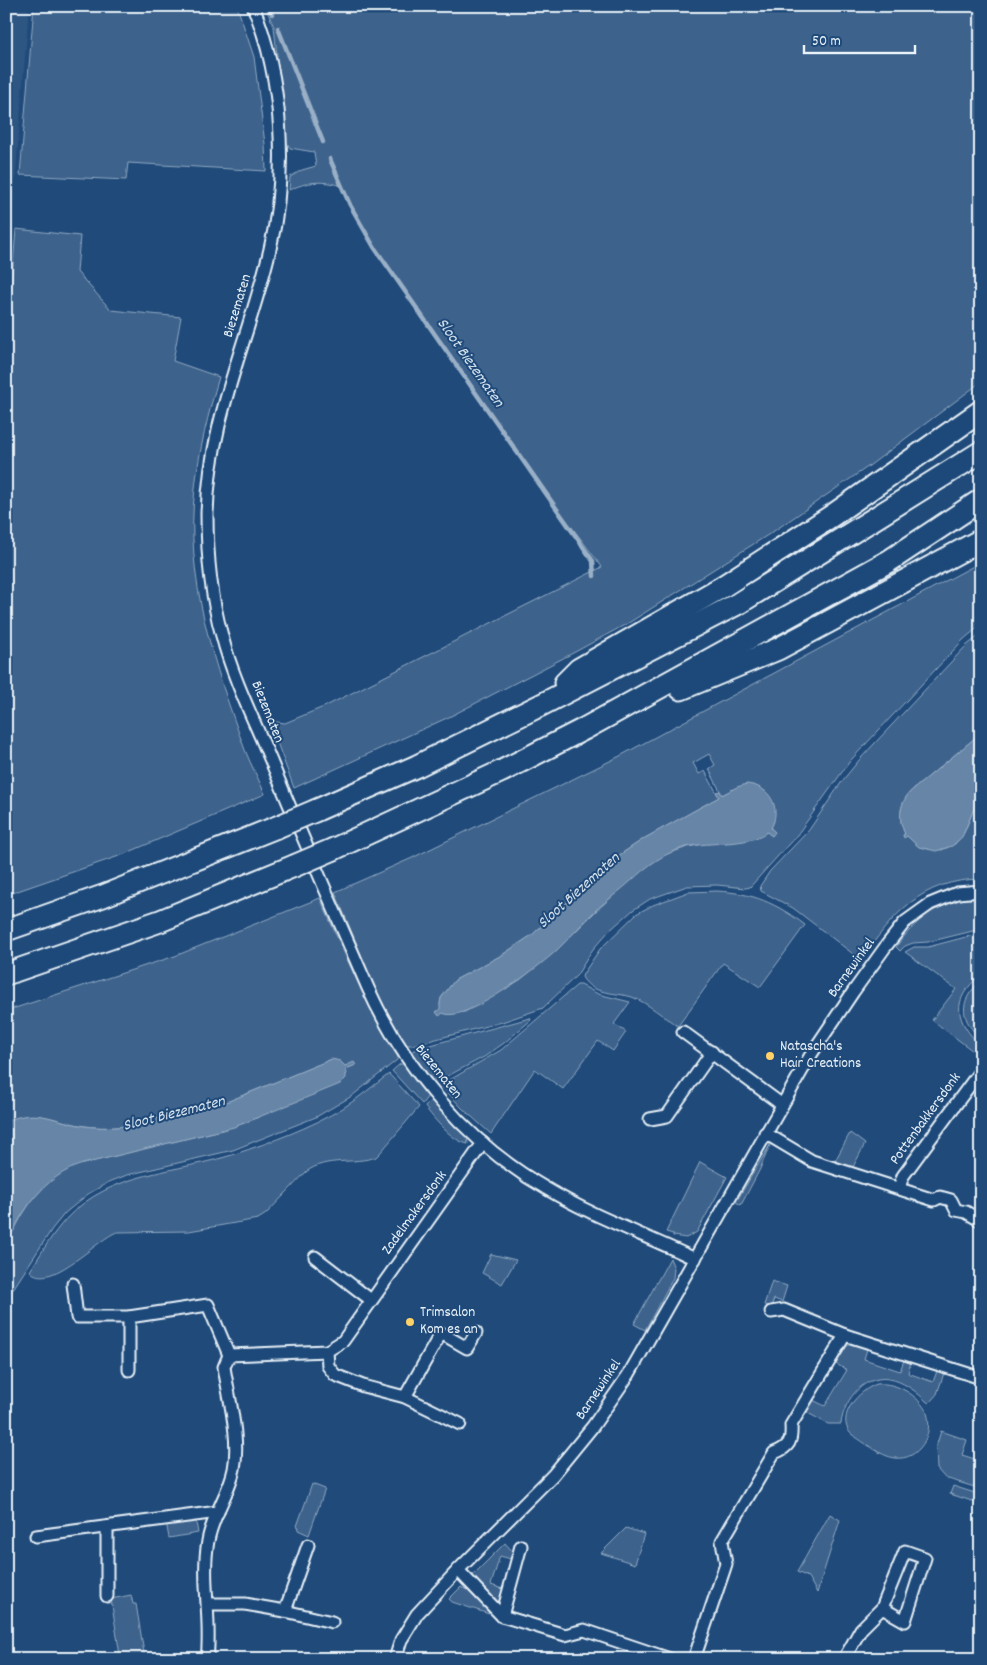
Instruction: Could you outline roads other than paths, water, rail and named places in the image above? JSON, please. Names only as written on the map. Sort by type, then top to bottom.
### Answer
[{"type":"highway","points":[[541,706],[579,669],[722,586],[833,515],[981,411]]},
{"type":"highway","points":[[6,930],[103,896],[277,827],[418,766],[541,706],[739,603],[981,452]]},
{"type":"highway","points":[[6,974],[160,921],[334,849],[502,771],[584,729],[889,561],[981,500]]},
{"type":"highway","points":[[584,729],[778,649],[981,540]]},
{"type":"street","name":"Biezematen","points":[[253,6],[269,54],[276,95],[280,143],[279,176],[271,247],[218,424],[209,485],[208,545],[213,593],[220,628],[231,664],[374,1003],[403,1053],[424,1082],[446,1107],[483,1143],[526,1176],[596,1215],[695,1258]]},
{"type":"street","name":"Barnewinkel","points":[[395,1659],[401,1640],[417,1614],[552,1475],[593,1426],[629,1374],[781,1104],[812,1053],[852,992],[905,922],[922,908],[938,900],[957,894],[981,891]]},
{"type":"street","points":[[683,1032],[781,1104]]},
{"type":"street","points":[[650,1119],[667,1116],[712,1052]]},
{"type":"street","name":"Pottenbakkersdonk","points":[[899,1188],[903,1176],[981,1070]]},
{"type":"street","name":"Pottenbakkersdonk","points":[[765,1133],[812,1161],[934,1200],[940,1197],[950,1200],[956,1210],[966,1212],[981,1221]]},
{"type":"street","name":"Zadelmakersdonk","points":[[327,1351],[343,1340],[483,1143]]},
{"type":"street","points":[[316,1257],[371,1300]]},
{"type":"street","points":[[73,1284],[77,1317],[129,1317],[208,1306],[229,1355],[224,1367],[236,1446],[234,1470],[208,1539],[205,1568],[208,1604],[207,1659]]},
{"type":"street","points":[[771,1312],[784,1310],[845,1335],[981,1378]]},
{"type":"street","points":[[129,1317],[129,1370]]},
{"type":"street","points":[[405,1397],[441,1333],[467,1348],[476,1333]]},
{"type":"street","points":[[694,1659],[726,1564],[722,1541],[774,1453],[784,1449],[791,1439],[791,1425],[845,1335]]},
{"type":"street","points":[[229,1355],[327,1351],[328,1366],[335,1375],[363,1386],[405,1397],[460,1424]]},
{"type":"street","points":[[36,1536],[218,1512]]},
{"type":"street","points":[[107,1528],[108,1596]]},
{"type":"street","points":[[285,1611],[308,1545]]},
{"type":"street","points":[[502,1616],[521,1546]]},
{"type":"street","points":[[844,1659],[861,1628],[882,1608],[906,1551],[926,1558],[905,1621],[882,1608]]},
{"type":"street","points":[[458,1570],[502,1616],[565,1635],[584,1630],[670,1659]]},
{"type":"street","points":[[208,1604],[245,1604],[332,1622]]},
{"type":"water","points":[[981,733],[981,792],[962,837],[952,846],[936,851],[919,847],[907,836],[904,838],[901,812],[906,797]]},
{"type":"water","points":[[747,784],[762,789],[772,799],[775,813],[771,828],[775,832],[772,836],[767,832],[759,837],[739,842],[696,845],[663,856],[600,906],[556,951],[501,992],[467,1010],[453,1014],[443,1013],[439,1016],[436,1012],[440,1009],[441,998],[455,980],[502,955],[532,935],[612,860],[645,838],[719,797],[716,792],[720,791],[722,795]]},
{"type":"water","points":[[332,1059],[340,1061],[345,1066],[354,1062],[356,1065],[346,1069],[346,1078],[340,1084],[234,1127],[69,1169],[36,1196],[19,1220],[6,1246],[7,1121],[17,1117],[35,1115],[91,1127],[126,1126],[229,1101]]},
{"type":"waterway","name":"Sloot Biezematen","points":[[269,6],[272,14]]},
{"type":"waterway","name":"Sloot Biezematen","points":[[278,28],[323,142]]},
{"type":"waterway","name":"Sloot Biezematen","points":[[330,159],[350,205],[374,247],[593,561],[594,576]]},
{"type":"place","name":"Natascha's Hair Creations","points":[[770,1056]]},
{"type":"place","name":"Trimsalon Kom es an","points":[[410,1322]]}]
